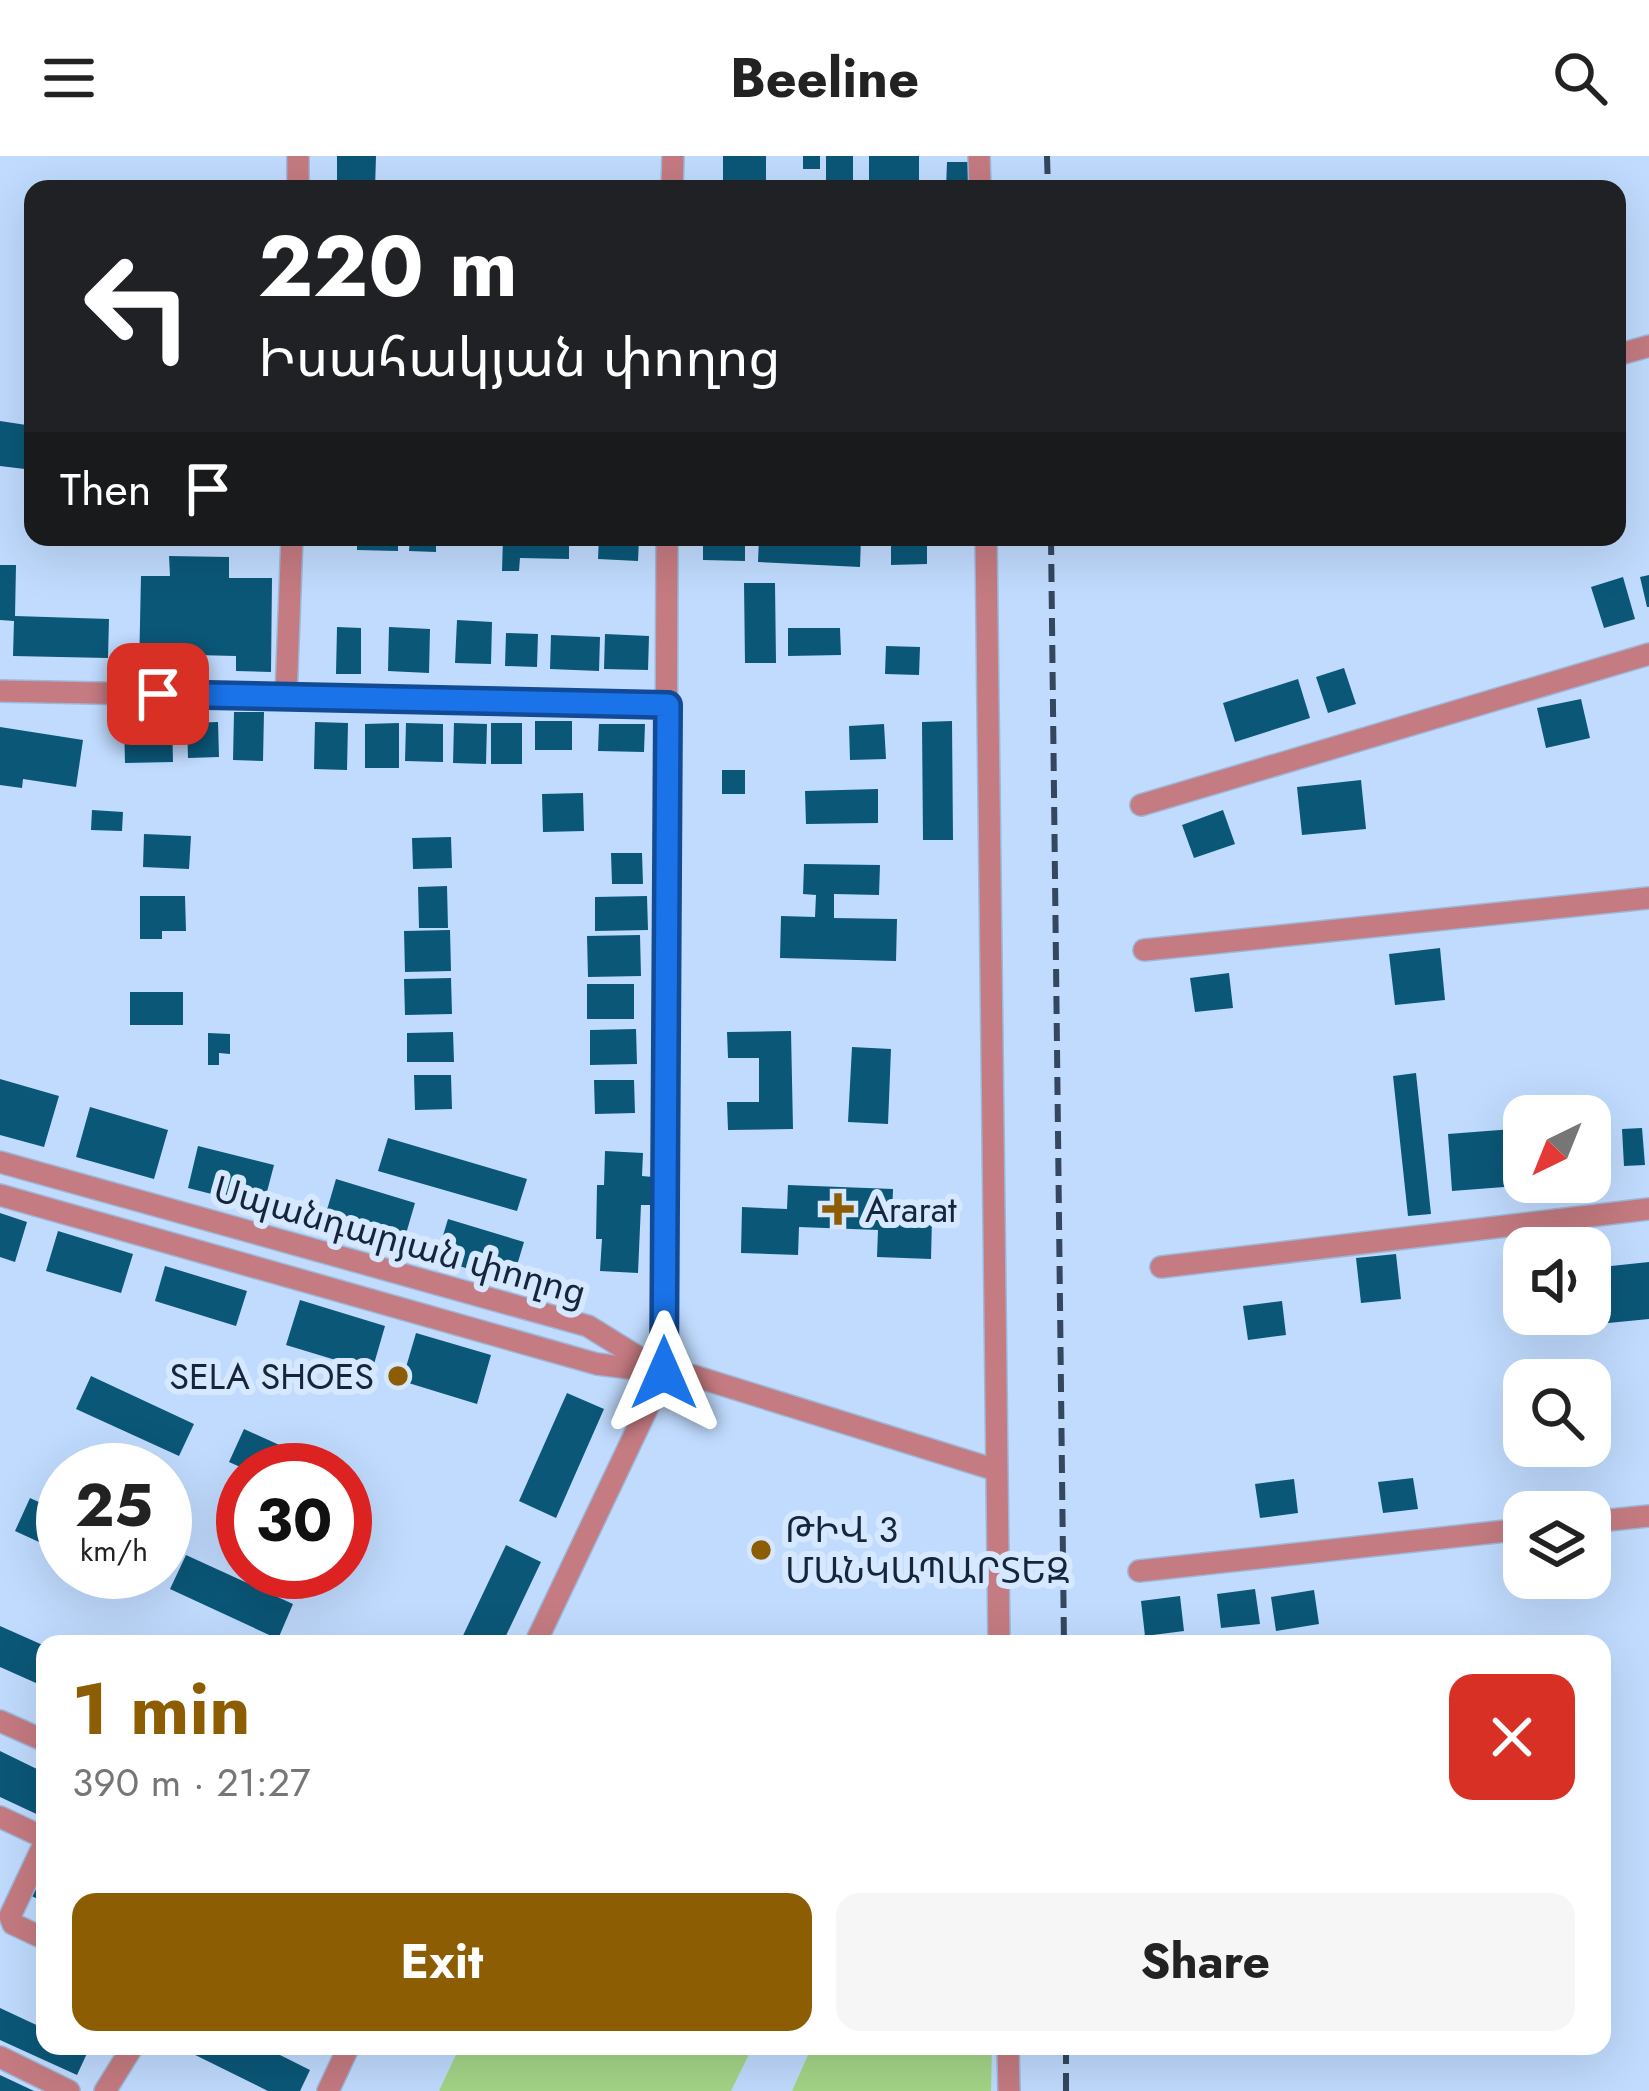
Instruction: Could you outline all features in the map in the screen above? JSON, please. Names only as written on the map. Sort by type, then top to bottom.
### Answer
[{"type":"street","points":[[286,696],[292,546]]},
{"type":"street","points":[[539,1635],[664,1373],[667,546]]},
{"type":"street","points":[[986,546],[999,1635]]},
{"type":"street","points":[[1141,805],[1649,654]]},
{"type":"street","points":[[0,691],[668,705]]},
{"type":"street","points":[[1144,950],[1649,898]]},
{"type":"street","name":"Սպանդարյան փողոց","points":[[0,1162],[588,1326],[664,1373]]},
{"type":"street","name":"Սպանդարյան փողոց","points":[[0,1195],[536,1348],[597,1364],[664,1373]]},
{"type":"street","points":[[1161,1267],[1649,1209]]},
{"type":"street","points":[[664,1373],[694,1376],[996,1470]]},
{"type":"street","points":[[1611,1520],[1649,1516]]},
{"type":"street","points":[[1138,1571],[1503,1531]]},
{"type":"street","points":[[0,1720],[36,1737]]},
{"type":"street","points":[[0,1817],[36,1835]]},
{"type":"street","points":[[36,1860],[10,1916],[13,1924],[36,1935]]},
{"type":"street","points":[[105,2091],[127,2055]]},
{"type":"street","points":[[328,2091],[345,2055]]},
{"type":"street","points":[[1008,2055],[1009,2091]]},
{"type":"street","points":[[0,2057],[69,2091]]},
{"type":"green space","points":[[456,2055],[749,2055],[731,2091],[439,2091]]},
{"type":"green space","points":[[808,2055],[992,2055],[991,2091],[792,2091]]},
{"type":"building","points":[[337,156],[376,156],[375,180],[337,180]]},
{"type":"building","points":[[723,156],[766,156],[766,180],[723,180]]},
{"type":"building","points":[[803,156],[820,156],[820,169],[803,169]]},
{"type":"building","points":[[826,156],[853,156],[853,180],[826,180]]},
{"type":"building","points":[[869,156],[919,156],[919,180],[869,180]]},
{"type":"building","points":[[947,162],[973,162],[972,180],[946,180]]},
{"type":"building","points":[[0,421],[24,425],[24,469],[0,466]]},
{"type":"building","points":[[357,546],[398,546],[398,551],[357,550]]},
{"type":"building","points":[[409,546],[436,546],[436,552],[409,551]]},
{"type":"building","points":[[503,546],[569,546],[569,559],[520,558],[519,571],[502,571]]},
{"type":"building","points":[[599,546],[639,546],[638,561],[598,559]]},
{"type":"building","points":[[703,546],[745,546],[745,561],[703,560]]},
{"type":"building","points":[[759,546],[861,546],[860,567],[758,562]]},
{"type":"building","points":[[891,546],[927,546],[927,564],[891,565]]},
{"type":"building","points":[[169,556],[229,557],[229,578],[272,578],[271,672],[236,671],[236,656],[195,655],[195,672],[139,671],[141,576],[170,576]]},
{"type":"building","points":[[0,565],[16,565],[15,616],[109,619],[108,658],[13,656],[14,621],[0,620]]},
{"type":"building","points":[[1649,575],[1649,607],[1647,607],[1640,577]]},
{"type":"building","points":[[1623,577],[1635,619],[1604,628],[1591,587]]},
{"type":"building","points":[[744,583],[775,583],[776,663],[745,663]]},
{"type":"building","points":[[457,620],[492,622],[491,664],[455,663]]},
{"type":"building","points":[[337,627],[361,628],[361,674],[336,674]]},
{"type":"building","points":[[389,627],[430,629],[429,673],[388,671]]},
{"type":"building","points":[[788,628],[840,628],[841,655],[788,656]]},
{"type":"building","points":[[506,633],[538,634],[537,667],[505,666]]},
{"type":"building","points":[[605,634],[649,636],[648,670],[604,669]]},
{"type":"building","points":[[551,635],[600,637],[599,671],[550,669]]},
{"type":"building","points":[[886,646],[920,647],[919,675],[885,674]]},
{"type":"building","points":[[1344,668],[1356,704],[1328,713],[1316,677]]},
{"type":"building","points":[[1298,679],[1310,718],[1235,742],[1223,703]]},
{"type":"building","points":[[1581,699],[1590,738],[1546,748],[1537,708]]},
{"type":"building","points":[[234,712],[264,712],[263,761],[233,760]]},
{"type":"building","points":[[172,721],[173,762],[125,763],[124,722]]},
{"type":"building","points":[[535,721],[572,721],[572,750],[535,750]]},
{"type":"building","points":[[952,721],[953,840],[923,840],[922,722]]},
{"type":"building","points":[[218,722],[219,757],[188,758],[187,723]]},
{"type":"building","points":[[315,722],[348,723],[347,770],[314,769]]},
{"type":"building","points":[[399,723],[399,768],[365,768],[365,724]]},
{"type":"building","points":[[406,723],[443,724],[443,762],[405,761]]},
{"type":"building","points":[[454,723],[487,724],[486,764],[453,763]]},
{"type":"building","points":[[491,723],[522,723],[522,764],[491,764]]},
{"type":"building","points":[[599,724],[645,724],[644,752],[598,751]]},
{"type":"building","points":[[884,724],[886,759],[850,760],[849,726]]},
{"type":"building","points":[[0,727],[83,740],[76,787],[23,779],[22,788],[0,785]]},
{"type":"building","points":[[722,770],[745,770],[745,794],[722,794]]},
{"type":"building","points":[[1361,780],[1366,829],[1302,835],[1297,787]]},
{"type":"building","points":[[878,789],[878,823],[806,824],[805,791]]},
{"type":"building","points":[[583,793],[584,831],[543,832],[542,794]]},
{"type":"building","points":[[92,810],[123,812],[122,831],[91,830]]},
{"type":"building","points":[[1223,810],[1235,844],[1194,858],[1182,825]]},
{"type":"building","points":[[144,834],[191,836],[189,869],[143,867]]},
{"type":"building","points":[[451,837],[452,868],[413,869],[412,838]]},
{"type":"building","points":[[611,853],[642,853],[643,884],[612,884]]},
{"type":"building","points":[[804,864],[880,865],[879,895],[834,894],[834,918],[897,919],[896,961],[780,958],[781,916],[815,917],[816,895],[803,894]]},
{"type":"building","points":[[447,886],[448,928],[419,928],[418,887]]},
{"type":"building","points":[[140,896],[185,896],[186,931],[162,931],[162,939],[140,939]]},
{"type":"building","points":[[647,896],[648,930],[595,931],[595,897]]},
{"type":"building","points":[[450,930],[451,971],[405,972],[404,931]]},
{"type":"building","points":[[640,935],[641,976],[588,977],[587,936]]},
{"type":"building","points":[[1440,948],[1445,1000],[1395,1005],[1389,954]]},
{"type":"building","points":[[1229,973],[1233,1008],[1195,1012],[1190,978]]},
{"type":"building","points":[[451,978],[452,1014],[405,1015],[404,979]]},
{"type":"building","points":[[587,984],[634,984],[634,1019],[587,1019]]},
{"type":"building","points":[[130,992],[183,992],[183,1025],[130,1025]]},
{"type":"building","points":[[636,1029],[637,1064],[590,1065],[590,1030]]},
{"type":"building","points":[[791,1031],[793,1129],[728,1130],[727,1102],[759,1102],[759,1058],[728,1058],[727,1032]]},
{"type":"building","points":[[453,1032],[454,1062],[407,1062],[407,1033]]},
{"type":"building","points":[[208,1033],[230,1034],[230,1054],[219,1053],[219,1065],[208,1065]]},
{"type":"building","points":[[852,1047],[891,1049],[888,1124],[848,1122]]},
{"type":"building","points":[[1416,1073],[1431,1214],[1408,1216],[1393,1076]]},
{"type":"building","points":[[414,1075],[451,1075],[452,1109],[415,1110]]},
{"type":"building","points":[[0,1079],[59,1096],[44,1147],[0,1135]]},
{"type":"building","points":[[594,1080],[634,1080],[635,1113],[595,1114]]},
{"type":"building","points":[[90,1107],[168,1130],[154,1179],[76,1157]]},
{"type":"building","points":[[1642,1128],[1645,1165],[1624,1166],[1622,1129]]},
{"type":"building","points":[[1503,1130],[1503,1187],[1452,1191],[1448,1134]]},
{"type":"building","points":[[388,1138],[527,1179],[517,1211],[378,1171]]},
{"type":"building","points":[[198,1146],[274,1165],[263,1207],[188,1188]]},
{"type":"building","points":[[605,1151],[643,1153],[642,1176],[653,1177],[652,1205],[641,1205],[638,1273],[600,1271],[597,1185],[604,1185]]},
{"type":"building","points":[[336,1179],[415,1203],[403,1244],[324,1220]]},
{"type":"building","points":[[788,1185],[893,1189],[892,1217],[932,1218],[931,1259],[877,1257],[878,1230],[799,1227],[798,1255],[741,1253],[742,1207],[787,1209]]},
{"type":"building","points":[[0,1213],[27,1222],[15,1262],[0,1257]]},
{"type":"building","points":[[448,1219],[524,1242],[512,1282],[436,1259]]},
{"type":"building","points":[[58,1231],[133,1254],[121,1293],[46,1271]]},
{"type":"building","points":[[1396,1254],[1401,1299],[1361,1303],[1356,1258]]},
{"type":"building","points":[[1649,1262],[1649,1319],[1611,1323],[1611,1266]]},
{"type":"building","points":[[165,1266],[247,1291],[236,1326],[155,1301]]},
{"type":"building","points":[[300,1300],[385,1326],[372,1371],[286,1345]]},
{"type":"building","points":[[1282,1301],[1286,1335],[1248,1340],[1243,1306]]},
{"type":"building","points":[[416,1333],[491,1355],[477,1404],[402,1381]]},
{"type":"building","points":[[91,1376],[194,1424],[185,1443],[151,1443],[76,1409]]},
{"type":"building","points":[[567,1393],[604,1409],[556,1518],[519,1501]]},
{"type":"building","points":[[244,1429],[275,1443],[238,1443]]},
{"type":"building","points":[[1413,1478],[1418,1509],[1383,1513],[1378,1482]]},
{"type":"building","points":[[1294,1479],[1298,1513],[1260,1518],[1255,1484]]},
{"type":"building","points":[[30,1498],[36,1501],[36,1541],[15,1531]]},
{"type":"building","points":[[506,1545],[541,1562],[506,1635],[463,1635]]},
{"type":"building","points":[[192,1558],[216,1569],[216,1599],[282,1599],[293,1604],[280,1635],[269,1635],[192,1599]]},
{"type":"building","points":[[1255,1589],[1260,1624],[1221,1628],[1217,1594]]},
{"type":"building","points":[[1314,1590],[1319,1624],[1276,1631],[1271,1597]]},
{"type":"building","points":[[1180,1596],[1184,1631],[1145,1635],[1141,1601]]},
{"type":"building","points":[[0,1626],[36,1642],[36,1683],[0,1667]]},
{"type":"building","points":[[0,1751],[36,1769],[36,1814],[0,1797]]},
{"type":"building","points":[[0,2008],[36,2025],[36,2055],[86,2055],[77,2075],[0,2040]]},
{"type":"building","points":[[195,2055],[280,2055],[310,2070],[300,2091],[268,2091]]},
{"type":"building","points":[[0,2075],[34,2091],[0,2091]]},
{"type":"railway","points":[[1047,156],[1048,180]]},
{"type":"railway","points":[[1051,546],[1064,1635]]},
{"type":"railway","points":[[1066,2055],[1066,2091]]},
{"type":"place","name":"Ararat","points":[[838,1209]]},
{"type":"place","name":"SELA SHOES","points":[[398,1376]]},
{"type":"place","name":"ԹԻՎ 3 ՄԱՆԿԱՊԱՐՏԵԶ","points":[[761,1550]]},
{"type":"route","points":[[158,694],[668,705],[664,1373]]}]
